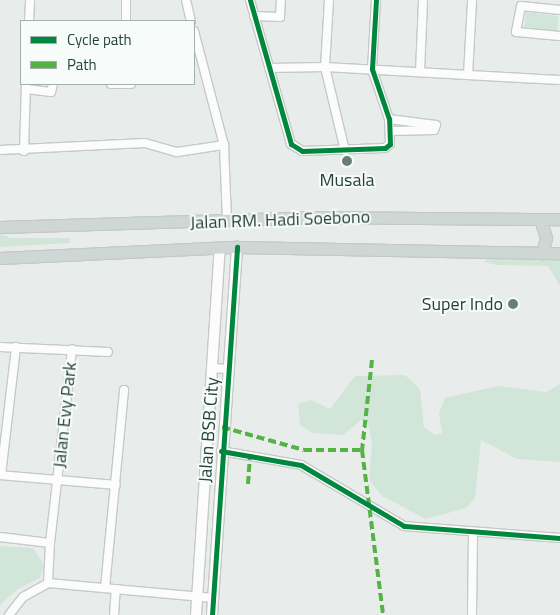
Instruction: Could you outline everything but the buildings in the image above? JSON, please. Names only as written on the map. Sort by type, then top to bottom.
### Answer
[{"type":"main road","points":[[540,219],[546,231],[542,253]]},
{"type":"main road","name":"Jalan RM. Hadi Soebono","points":[[0,227],[227,220],[560,219]]},
{"type":"main road","name":"Jalan RM. Hadi Soebono","points":[[0,258],[237,247],[560,253]]},
{"type":"street","points":[[29,20],[30,0]]},
{"type":"street","points":[[126,0],[126,20]]},
{"type":"street","points":[[186,0],[191,20]]},
{"type":"street","points":[[250,0],[294,147],[345,151],[386,148],[390,131],[389,119],[372,69],[376,0]]},
{"type":"street","points":[[254,16],[280,18],[281,0]]},
{"type":"street","points":[[329,0],[325,67],[345,151]]},
{"type":"street","points":[[420,72],[424,0]]},
{"type":"street","points":[[468,75],[472,0]]},
{"type":"street","points":[[560,10],[521,6],[516,32],[560,36]]},
{"type":"street","points":[[195,35],[224,145],[227,220]]},
{"type":"street","points":[[269,68],[325,67],[560,80]]},
{"type":"street","points":[[24,150],[26,86],[51,92],[53,85]]},
{"type":"street","points":[[389,119],[436,125],[434,130],[390,131]]},
{"type":"street","points":[[0,150],[145,143],[177,152],[224,145]]},
{"type":"street","name":"Jalan BSB City","points":[[212,615],[221,451],[237,247]]},
{"type":"street","name":"Jalan BSB City","points":[[196,615],[220,248]]},
{"type":"street","name":"Jalan Evy Park","points":[[0,347],[108,352]]},
{"type":"street","name":"Jalan Evy Park","points":[[16,347],[1,475],[116,485]]},
{"type":"street","name":"Jalan Evy Park","points":[[48,583],[50,543],[59,481],[72,349]]},
{"type":"street","points":[[212,368],[227,369]]},
{"type":"street","points":[[105,588],[124,390]]},
{"type":"street","points":[[221,451],[289,460],[306,467],[404,526],[473,534],[560,538]]},
{"type":"street","points":[[472,615],[473,534]]},
{"type":"street","points":[[0,537],[50,543]]},
{"type":"street","points":[[9,615],[23,597],[48,583],[213,598]]},
{"type":"street","points":[[114,615],[116,589]]},
{"type":"green space","points":[[526,12],[559,16],[557,31],[524,27]]},
{"type":"green space","points":[[0,234],[11,238],[70,238],[70,243],[0,247]]},
{"type":"green space","points":[[486,256],[560,257],[560,286],[548,266],[496,265],[485,262]]},
{"type":"green space","points":[[405,375],[420,389],[424,427],[435,435],[442,433],[439,413],[445,398],[498,386],[546,392],[560,384],[560,462],[517,459],[481,440],[475,498],[466,508],[426,519],[382,496],[369,480],[372,444],[368,423],[361,420],[343,435],[312,433],[300,425],[298,404],[311,400],[330,409],[355,376]]},
{"type":"green space","points":[[0,546],[33,548],[44,565],[40,578],[18,589],[0,605]]},
{"type":"marked path","points":[[372,360],[362,450],[383,615]]},
{"type":"marked path","points":[[222,427],[304,450],[362,450]]},
{"type":"marked path","points":[[248,484],[250,454]]},
{"type":"cycle path","points":[[250,0],[291,144],[302,151],[385,148],[390,144],[389,119],[372,69],[376,0]]},
{"type":"cycle path","points":[[212,615],[237,247]]},
{"type":"cycle path","points":[[221,451],[301,465],[404,526],[560,538]]},
{"type":"place","name":"Musala","points":[[347,161]]},
{"type":"place","name":"Super Indo","points":[[513,304]]}]
